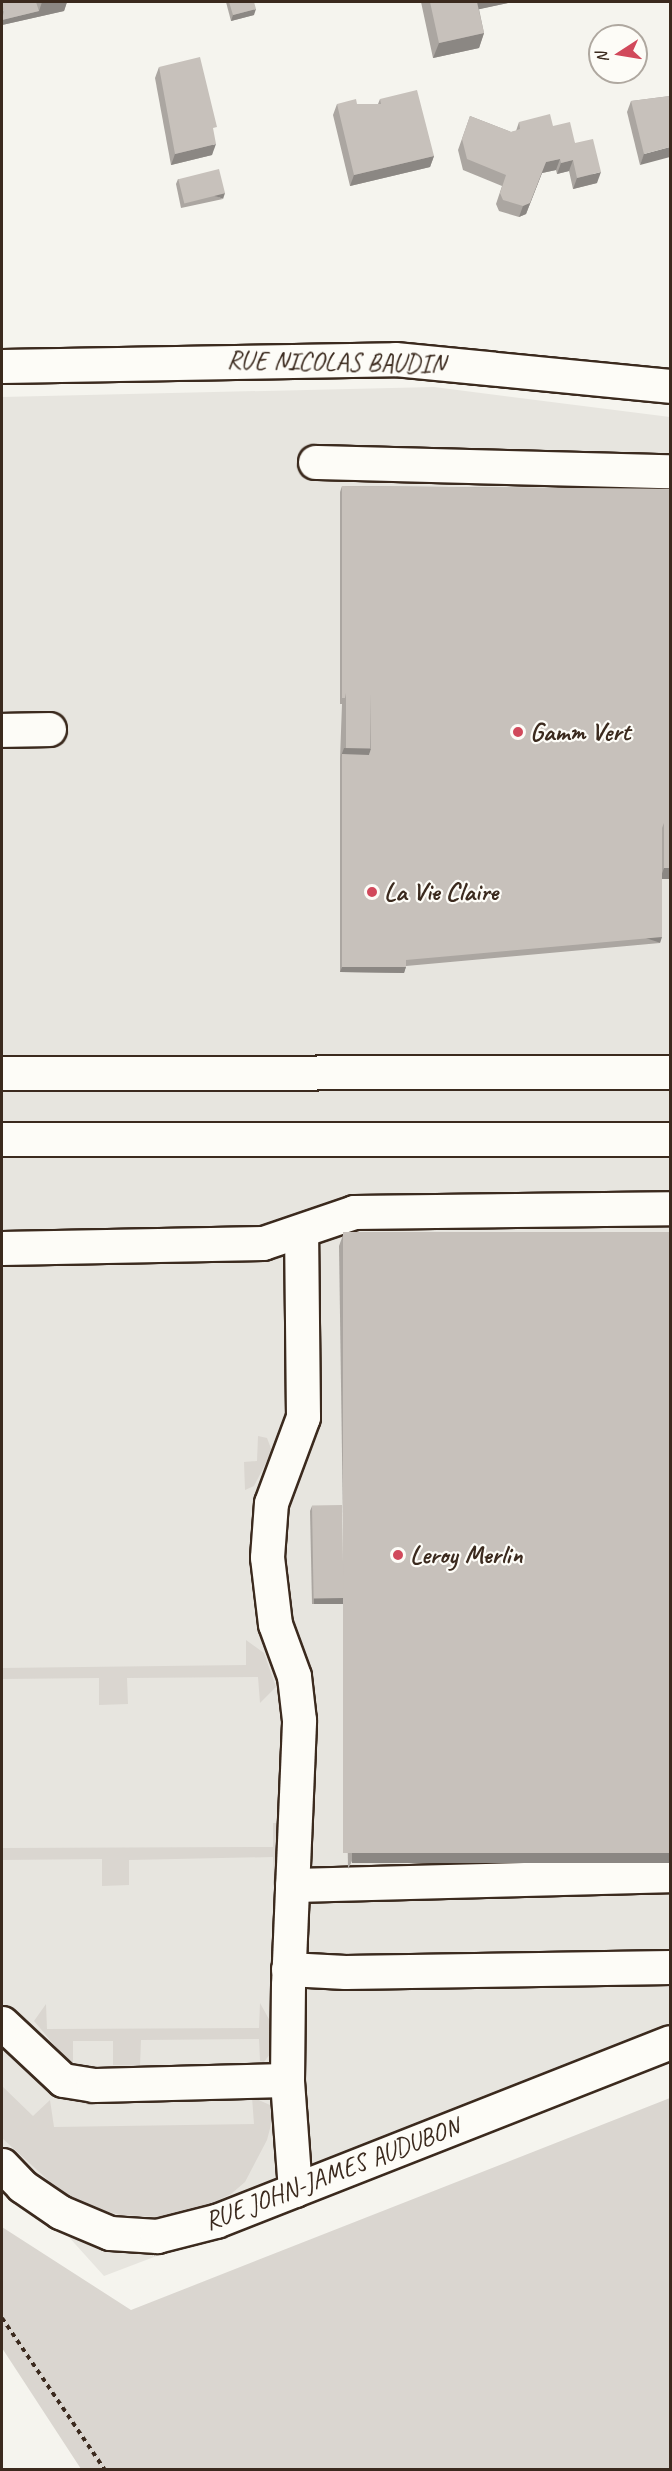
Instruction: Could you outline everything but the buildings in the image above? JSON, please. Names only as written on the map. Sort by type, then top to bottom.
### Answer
[{"type":"main road","name":"RUE NICOLAS BAUDIN","points":[[2,366],[395,358],[670,386]]},
{"type":"main road","points":[[315,462],[670,471]]},
{"type":"main road","points":[[2,730],[49,729]]},
{"type":"main road","points":[[2,1073],[670,1072]]},
{"type":"main road","points":[[2,1139],[670,1139]]},
{"type":"main road","points":[[2,1248],[263,1243],[301,1232],[318,1222],[354,1212],[670,1208]]},
{"type":"main road","points":[[295,2190],[287,2080],[288,1969],[299,1720],[294,1676],[275,1624],[267,1557],[271,1503],[303,1417],[301,1232]]},
{"type":"main road","points":[[292,1886],[670,1875]]},
{"type":"main road","points":[[288,1969],[345,1971],[670,1967]]},
{"type":"main road","points":[[2,2023],[63,2080],[93,2085],[287,2080]]},
{"type":"main road","name":"RUE JOHN-JAMES AUDUBON","points":[[2,2165],[22,2186],[60,2212],[110,2233],[157,2236],[216,2221],[670,2042]]},
{"type":"path","points":[[2,2318],[105,2469]]},
{"type":"shaded area","points":[[434,387],[670,417],[670,2061],[104,2276],[2,2163],[2,397]]},
{"type":"shaded area","points":[[258,1436],[267,1438],[272,1451],[254,1486],[245,1490],[244,1462],[257,1461]]},
{"type":"shaded area","points":[[246,1640],[264,1653],[276,1687],[260,1703],[258,1677],[127,1678],[128,1704],[99,1705],[99,1678],[2,1679],[2,1668],[246,1665]]},
{"type":"shaded area","points":[[273,1823],[279,1823],[279,1881],[274,1882],[273,1857],[129,1860],[129,1885],[102,1886],[102,1859],[2,1860],[2,1848],[273,1847]]},
{"type":"shaded area","points":[[260,2003],[270,2021],[270,2054],[264,2062],[260,2061],[259,2039],[141,2040],[140,2066],[113,2065],[113,2041],[73,2041],[73,2067],[34,2021],[46,2004],[47,2029],[259,2028]]},
{"type":"shaded area","points":[[2,2086],[33,2116],[50,2100],[54,2127],[254,2124],[252,2097],[270,2105],[272,2121],[267,2140],[245,2182],[231,2194],[199,2209],[161,2217],[120,2215],[92,2207],[60,2191],[2,2138]]},
{"type":"shaded area","points":[[670,2098],[670,2469],[81,2469],[2,2348],[2,2227],[131,2310]]},
{"type":"place","name":"Gamm Vert","points":[[518,732]]},
{"type":"place","name":"La Vie Claire","points":[[372,892]]},
{"type":"place","name":"Leroy Merlin","points":[[398,1555]]}]
